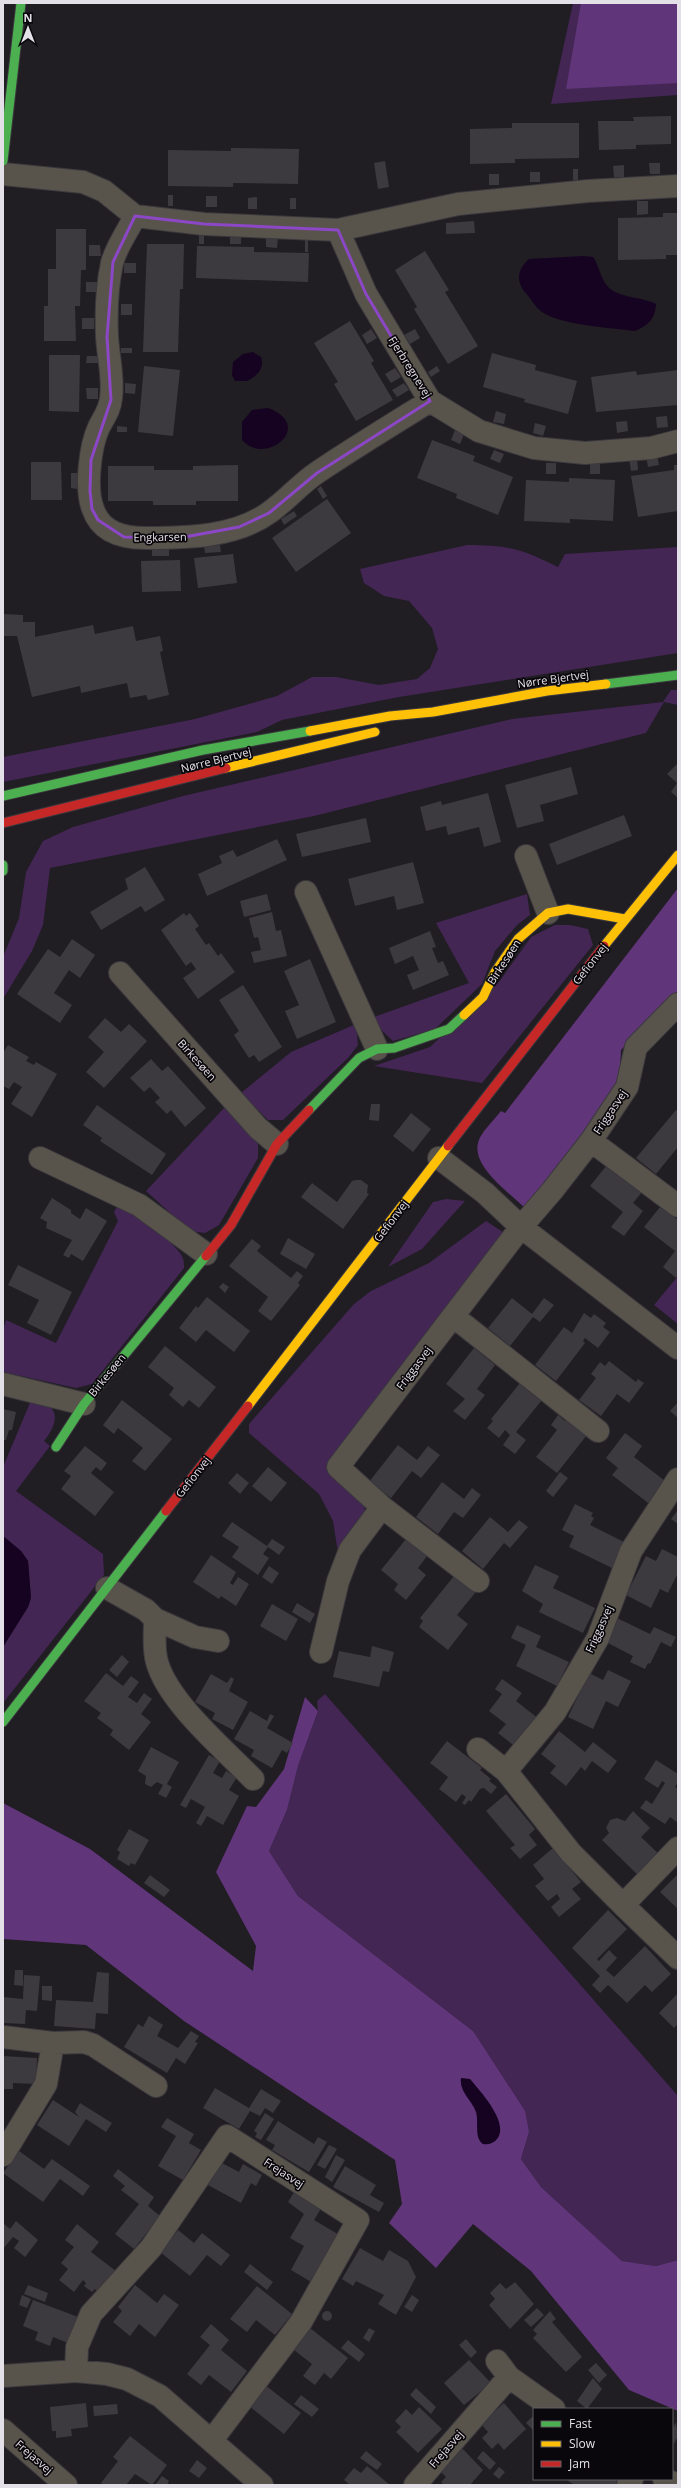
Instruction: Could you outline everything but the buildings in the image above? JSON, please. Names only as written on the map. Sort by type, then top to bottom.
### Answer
[{"type":"street","points":[[3,161],[21,3]]},
{"type":"street","points":[[3,174],[83,182],[104,191],[135,216],[204,224],[338,230],[458,204],[588,192],[678,186]]},
{"type":"street","name":"Engkarsen","points":[[135,216],[112,262],[107,337],[112,384],[111,400],[106,416],[99,428],[91,460],[90,491],[92,508],[98,520],[112,532],[124,538],[179,538],[210,535],[239,527],[269,513],[317,472],[430,401]]},
{"type":"street","name":"Fjerbregnevej","points":[[338,230],[366,294],[430,401],[479,431],[534,448],[585,453],[651,448],[678,441]]},
{"type":"street","name":"Nørre Bjertvej","points":[[3,796],[203,750],[390,716],[433,712],[547,690],[678,676]]},
{"type":"street","name":"Nørre Bjertvej","points":[[402,725],[433,712]]},
{"type":"street","name":"Nørre Bjertvej","points":[[3,823],[388,729]]},
{"type":"street","name":"Gefionvej","points":[[3,1722],[625,919],[678,855]]},
{"type":"street","points":[[526,856],[548,913]]},
{"type":"street","points":[[3,865],[3,871]]},
{"type":"street","points":[[306,892],[377,1049]]},
{"type":"street","name":"Birkesøen","points":[[56,1447],[84,1404],[231,1225],[278,1144],[359,1058],[377,1049],[408,1044],[449,1029],[483,997],[495,972],[518,939],[548,913],[568,909],[625,919]]},
{"type":"street","name":"Birkesøen","points":[[120,973],[258,1128],[278,1144]]},
{"type":"street","name":"Friggasvej","points":[[478,1581],[382,1507],[338,1467],[521,1227],[552,1191],[591,1141],[627,1087],[636,1047],[678,1004]]},
{"type":"street","name":"Friggasvej","points":[[591,1141],[678,1206]]},
{"type":"street","points":[[40,1158],[139,1205],[206,1254]]},
{"type":"street","points":[[439,1158],[485,1194],[521,1227],[678,1348]]},
{"type":"street","points":[[453,1316],[598,1431]]},
{"type":"street","name":"Birkesøen","points":[[3,1384],[84,1404]]},
{"type":"street","name":"Friggasvej","points":[[506,1771],[555,1712],[598,1638],[631,1551],[678,1479]]},
{"type":"street","points":[[320,1652],[338,1581],[350,1550],[382,1507]]},
{"type":"street","points":[[107,1588],[146,1610],[155,1619],[195,1637],[218,1641]]},
{"type":"street","points":[[155,1619],[156,1661],[163,1678],[179,1702],[253,1779]]},
{"type":"street","points":[[478,1749],[506,1771],[570,1853],[678,1958]]},
{"type":"street","points":[[623,1905],[678,1848]]},
{"type":"street","points":[[3,2037],[53,2043],[84,2042],[93,2045],[156,2086]]},
{"type":"street","points":[[3,2155],[46,2084],[53,2043]]},
{"type":"street","name":"Frejasvej","points":[[76,2371],[77,2347],[91,2314],[151,2248],[227,2136],[358,2220],[301,2322],[212,2440]]},
{"type":"street","name":"Frejasvej","points":[[415,2485],[503,2369],[553,2408]]},
{"type":"street","points":[[3,2376],[76,2371],[107,2374],[127,2379],[160,2396],[263,2485]]},
{"type":"street","name":"Frejasvej","points":[[3,2430],[66,2485]]},
{"type":"street","points":[[667,2480],[678,2484]]},
{"type":"highlighted area","points":[[135,216],[204,224],[338,230],[366,294],[430,401],[317,473],[269,513],[239,527],[179,538],[124,537],[98,520],[92,509],[90,491],[91,460],[111,400],[107,337],[113,262]]},
{"type":"shaded area","points":[[573,3],[678,3],[678,95],[551,104]]},
{"type":"shaded area","points":[[581,3],[678,3],[678,83],[566,89]]},
{"type":"shaded area","points":[[583,256],[593,257],[605,283],[615,292],[656,304],[653,318],[648,324],[635,331],[573,323],[561,320],[539,310],[521,287],[519,274],[529,259]]},
{"type":"shaded area","points":[[253,352],[261,357],[261,368],[254,377],[247,381],[235,381],[232,375],[233,362],[243,354]]},
{"type":"shaded area","points":[[268,408],[282,416],[287,424],[287,433],[282,441],[273,446],[263,449],[252,447],[242,440],[242,422],[252,410]]},
{"type":"shaded area","points":[[467,545],[494,546],[514,549],[558,567],[565,554],[678,547],[678,653],[399,697],[282,720],[257,732],[3,782],[3,757],[195,719],[277,696],[312,677],[336,677],[379,685],[417,679],[430,668],[438,649],[432,628],[409,601],[384,596],[364,583],[360,569]]},
{"type":"shaded area","points":[[671,690],[678,690],[678,705],[664,702],[646,733],[314,816],[50,868],[43,925],[32,951],[3,999],[3,957],[19,918],[26,872],[43,841],[73,827],[183,796],[512,719],[663,702]]},
{"type":"shaded area","points":[[678,888],[678,992],[621,1050],[619,1088],[525,1208],[486,1170],[478,1152],[479,1139],[501,1111],[505,1113]]},
{"type":"shaded area","points":[[527,894],[530,915],[517,925],[495,951],[482,984],[435,1029],[393,1041],[379,1028],[374,1017],[469,983],[436,923]]},
{"type":"shaded area","points":[[555,925],[570,925],[588,929],[593,945],[482,1083],[374,1066],[430,1047],[499,982],[531,937]]},
{"type":"shaded area","points":[[356,1024],[358,1045],[349,1057],[283,1120],[268,1120],[241,1093],[291,1052]]},
{"type":"shaded area","points":[[224,1108],[258,1140],[258,1158],[219,1225],[205,1233],[190,1231],[146,1191]]},
{"type":"shaded area","points":[[446,1199],[465,1201],[422,1249],[388,1267],[433,1202]]},
{"type":"shaded area","points":[[118,1205],[143,1220],[170,1242],[183,1257],[184,1268],[92,1384],[76,1388],[3,1372],[3,1330],[6,1320],[56,1343],[118,1221],[114,1212]]},
{"type":"shaded area","points":[[486,1221],[509,1236],[327,1472],[364,1505],[366,1518],[338,1553],[333,1521],[319,1494],[249,1433],[249,1424],[354,1304],[371,1291],[429,1263]]},
{"type":"shaded area","points":[[678,1276],[678,1324],[654,1305]]},
{"type":"shaded area","points":[[32,1398],[50,1407],[55,1415],[55,1420],[52,1429],[44,1441],[50,1446],[16,1491],[103,1554],[104,1575],[3,1703],[3,1647],[28,1607],[31,1598],[28,1561],[21,1551],[3,1536],[3,1467]]},
{"type":"shaded area","points":[[3,1536],[21,1551],[28,1561],[31,1598],[28,1607],[3,1647]]},
{"type":"shaded area","points":[[325,1694],[678,2096],[678,2260],[656,2266],[622,2261],[541,2187],[521,2159],[529,2132],[473,2031],[298,1896],[269,1851],[287,1810],[298,1766],[318,1711],[317,1701]]},
{"type":"shaded area","points":[[305,1697],[318,1711],[298,1766],[287,1810],[269,1851],[298,1896],[473,2031],[525,2111],[529,2132],[521,2159],[541,2187],[622,2261],[656,2266],[678,2260],[678,2411],[629,2390],[531,2271],[473,2224],[436,2268],[389,2223],[402,2204],[395,2160],[184,2021],[86,1945],[3,1939],[3,1803],[90,1849],[253,1971],[256,1946],[216,1872],[247,1806],[256,1807],[284,1769]]},
{"type":"shaded area","points":[[461,2078],[470,2079],[497,2116],[500,2125],[500,2132],[497,2139],[493,2143],[483,2144],[480,2141],[476,2112],[462,2088]]},
{"type":"traffic: fast","points":[[3,161],[21,3]]},
{"type":"traffic: fast","points":[[606,684],[678,675]]},
{"type":"traffic: fast","points":[[3,796],[203,750],[310,731]]},
{"type":"traffic: fast","points":[[3,865],[3,871]]},
{"type":"traffic: fast","points":[[309,1110],[359,1058],[377,1049],[394,1048],[449,1029],[464,1015]]},
{"type":"traffic: fast","points":[[56,1447],[84,1404],[206,1256]]},
{"type":"traffic: fast","points":[[3,1722],[166,1511]]},
{"type":"traffic: slow","points":[[310,731],[390,716],[433,712],[547,691],[606,684]]},
{"type":"traffic: slow","points":[[226,768],[375,732]]},
{"type":"traffic: slow","points":[[604,946],[678,855]]},
{"type":"traffic: slow","points":[[464,1015],[483,997],[495,972],[518,939],[548,913],[568,909],[625,919]]},
{"type":"traffic: slow","points":[[248,1406],[448,1146]]},
{"type":"traffic: jam","points":[[3,823],[226,768]]},
{"type":"traffic: jam","points":[[448,1146],[604,946]]},
{"type":"traffic: jam","points":[[206,1256],[231,1225],[277,1144],[309,1110]]},
{"type":"traffic: jam","points":[[166,1511],[248,1406]]}]
